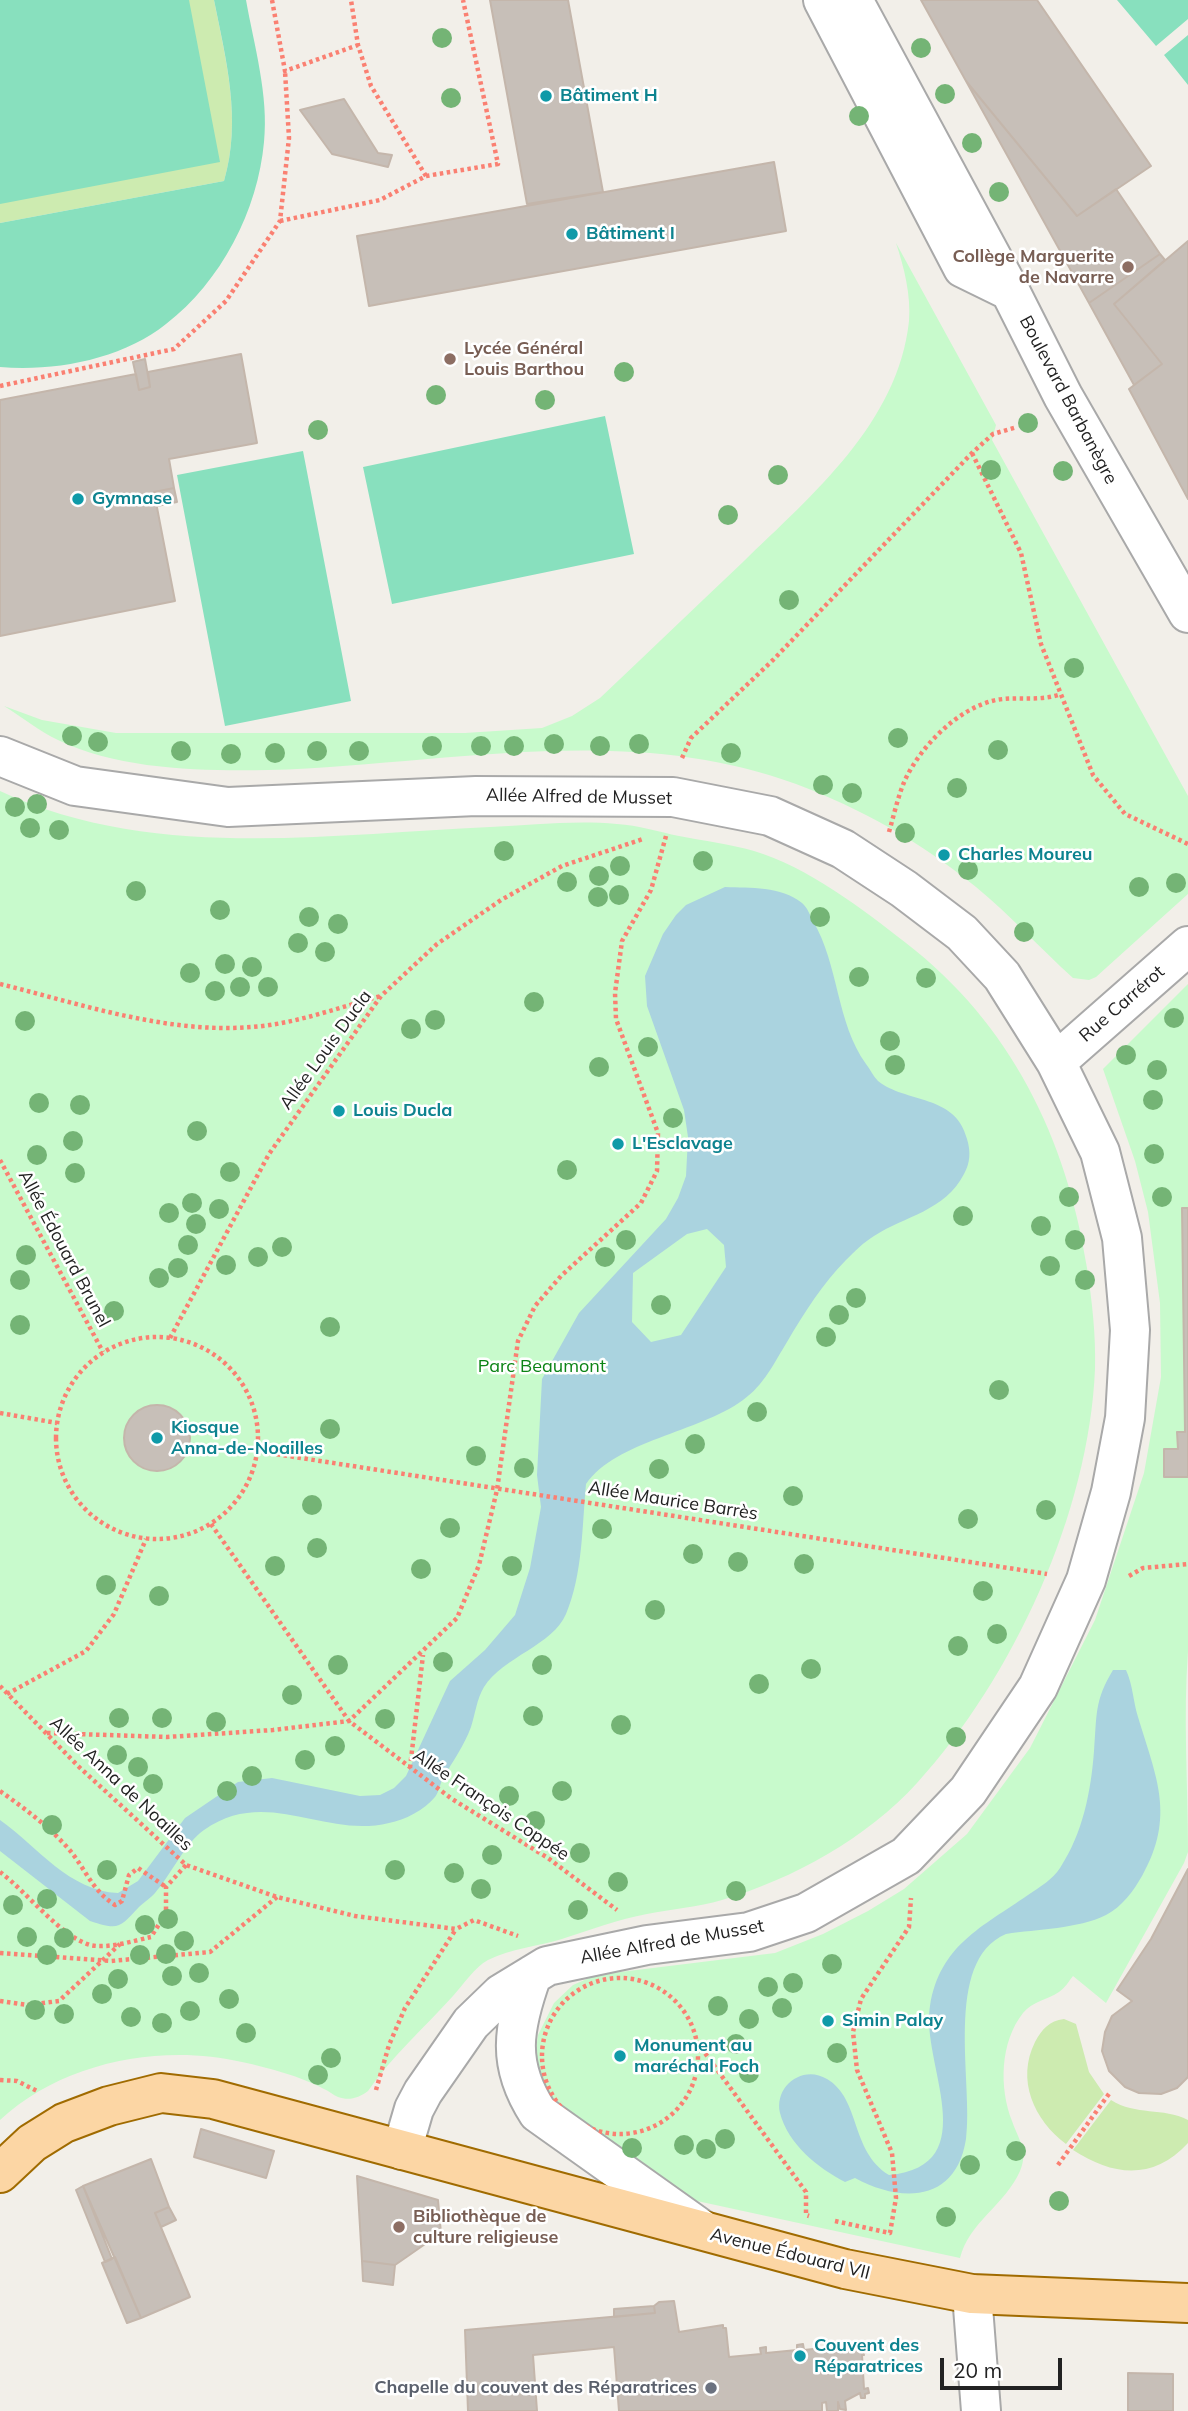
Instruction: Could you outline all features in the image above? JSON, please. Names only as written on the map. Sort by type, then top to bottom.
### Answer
[{"type":"main road","name":"Avenue Édouard VII","points":[[0,2173],[32,2143],[64,2123],[110,2106],[162,2093],[213,2099],[845,2269],[972,2294],[1188,2303]]},
{"type":"street","points":[[822,0],[963,268],[1010,291]]},
{"type":"street","name":"Boulevard Barbanègre","points":[[853,0],[1010,291],[1063,396],[1188,613]]},
{"type":"street","name":"Allée Alfred de Musset","points":[[0,756],[75,786],[228,807],[476,796],[673,797],[771,816],[843,849],[962,933],[1002,976],[1056,1062],[1100,1152],[1122,1238],[1130,1330],[1125,1418],[1111,1492],[1086,1580],[1038,1687],[968,1791],[906,1856],[806,1913],[749,1931],[647,1945],[539,1970],[501,1994],[471,2023],[423,2092],[414,2109],[402,2150]]},
{"type":"street","name":"Rue Carrérot","points":[[1056,1062],[1188,946]]},
{"type":"street","points":[[539,1970],[519,2010],[515,2049],[522,2088],[538,2113],[708,2234]]},
{"type":"street","points":[[972,2294],[981,2411]]},
{"type":"path","points":[[0,386],[174,349],[226,301],[280,221],[289,138],[285,71],[272,0]]},
{"type":"path","points":[[351,0],[358,45],[371,86],[426,176]]},
{"type":"path","points":[[280,221],[380,200],[426,176],[498,164],[463,0]]},
{"type":"path","points":[[285,71],[358,45]]},
{"type":"path","points":[[677,769],[691,738],[773,660],[972,453],[993,435],[1017,427]]},
{"type":"path","points":[[972,453],[1021,554],[1041,644],[1093,775],[1125,814],[1188,844]]},
{"type":"path","points":[[877,871],[905,780],[927,746],[958,718],[996,700],[1045,699],[1060,694]]},
{"type":"path","name":"Allée Louis Ducla","points":[[170,1338],[269,1154],[381,996],[438,944],[502,900],[562,866],[667,831],[651,890],[622,941],[615,993],[616,1019],[657,1133],[657,1171],[641,1203],[561,1276],[535,1306],[518,1340],[497,1490]]},
{"type":"path","points":[[0,984],[134,1017],[189,1026],[253,1027],[381,996]]},
{"type":"path","name":"Allée Édouard Brunel","points":[[0,1160],[103,1352]]},
{"type":"path","points":[[140,1338],[170,1338],[198,1346],[216,1355],[243,1384],[256,1421],[256,1451],[249,1480],[239,1497],[211,1524],[174,1538],[146,1539],[115,1530],[98,1521],[71,1492],[57,1455],[57,1423],[65,1396],[74,1379],[103,1352],[140,1338]]},
{"type":"path","points":[[0,1413],[57,1423]]},
{"type":"path","name":"Allée Maurice Barrès","points":[[256,1451],[1086,1580],[1133,1576],[1143,1568],[1188,1564]]},
{"type":"path","points":[[47,1733],[167,1737],[272,1730],[349,1721],[457,1618],[480,1565],[497,1490]]},
{"type":"path","name":"Allée François Coppée","points":[[211,1524],[349,1721],[452,1799],[548,1858],[611,1907],[623,1912]]},
{"type":"path","points":[[7,1694],[86,1651],[114,1614],[146,1539]]},
{"type":"path","points":[[410,1769],[423,1653]]},
{"type":"path","name":"Allée Anna de Noailles","points":[[0,1686],[78,1766],[186,1865],[277,1897],[355,1916],[456,1929],[474,1920],[520,1937],[539,1970]]},
{"type":"path","points":[[0,1791],[68,1848],[99,1895],[115,1905],[122,1901],[129,1875],[138,1868],[166,1887]]},
{"type":"path","points":[[830,2220],[890,2233],[896,2198],[892,2152],[857,2070],[853,2032],[861,1999],[909,1927],[911,1898],[906,1856]]},
{"type":"path","points":[[0,1872],[25,1891],[62,1931],[92,1945],[151,1937],[166,1913],[166,1887],[186,1865]]},
{"type":"path","points":[[0,1953],[102,1961],[210,1952],[277,1897]]},
{"type":"path","points":[[363,2140],[389,2045],[400,2020],[456,1929]]},
{"type":"path","points":[[0,2001],[27,2005],[59,2001],[120,1943]]},
{"type":"path","points":[[697,2042],[698,2066],[685,2099],[661,2124],[639,2133],[616,2135],[593,2130],[572,2119],[556,2102],[545,2081],[541,2058],[544,2034],[554,2013],[569,1995],[589,1983],[612,1977],[635,1978],[658,1987],[676,2001],[690,2020],[697,2042],[806,2192],[806,2215],[818,2218]]},
{"type":"path","points":[[1058,2165],[1111,2091]]},
{"type":"green space","points":[[0,0],[214,0],[227,68],[232,113],[232,136],[224,181],[0,223]]},
{"type":"green space","points":[[0,0],[189,0],[220,162],[0,204]]},
{"type":"green space","points":[[214,0],[246,0],[260,71],[265,125],[254,193],[245,218],[220,266],[186,307],[149,336],[130,346],[65,365],[0,367],[0,223],[224,181],[232,135],[232,113],[227,68]]},
{"type":"green space","points":[[1117,0],[1188,0],[1188,19],[1156,46]]},
{"type":"green space","points":[[1188,35],[1188,85],[1164,55]]},
{"type":"green space","points":[[896,243],[996,425],[992,440],[1188,796],[1188,894],[1096,977],[1089,980],[1073,978],[976,887],[934,855],[890,828],[844,804],[796,784],[732,765],[666,755],[600,751],[534,752],[268,770],[161,767],[82,750],[51,736],[4,706],[42,720],[116,733],[465,733],[542,728],[572,716],[600,698],[796,510],[848,455],[870,424],[888,392],[902,358],[909,321],[906,281]]},
{"type":"green space","points":[[605,416],[634,554],[392,604],[363,467]]},
{"type":"green space","points":[[303,451],[351,701],[225,726],[177,475]]},
{"type":"green space","name":"Parc Beaumont","points":[[0,791],[58,813],[118,828],[179,835],[304,837],[554,823],[601,823],[633,826],[726,844],[774,858],[834,890],[872,917],[943,975],[976,1010],[1004,1047],[1049,1130],[1078,1220],[1090,1293],[1095,1369],[1090,1424],[1078,1480],[1040,1591],[1014,1644],[952,1741],[917,1783],[875,1822],[827,1854],[775,1881],[722,1900],[626,1919],[488,1960],[398,2054],[368,2091],[354,2098],[338,2097],[295,2076],[242,2062],[179,2055],[146,2057],[82,2071],[25,2100],[0,2120]]},
{"type":"green space","points":[[1188,984],[1188,1852],[1184,1863],[1106,2003],[1073,1976],[1059,1992],[1027,2009],[1015,2025],[1006,2051],[1004,2080],[1008,2108],[1022,2145],[1022,2164],[1006,2194],[971,2234],[960,2258],[697,2201],[656,2181],[560,2111],[547,2092],[539,2071],[536,2050],[538,2035],[554,2003],[573,1985],[596,1975],[775,1953],[823,1934],[868,1911],[904,1889],[967,1834],[1030,1748],[1095,1620],[1144,1473],[1161,1377],[1160,1303],[1148,1212],[1135,1161],[1103,1069]]},
{"type":"green space","points":[[1064,2019],[1076,2024],[1089,2072],[1104,2094],[1066,2144],[1037,2111],[1031,2098],[1027,2071],[1040,2033],[1046,2026]]},
{"type":"green space","points":[[1111,2100],[1130,2108],[1188,2120],[1188,2143],[1161,2164],[1132,2171],[1103,2165],[1073,2150]]},
{"type":"water","points":[[725,887],[785,893],[804,905],[822,938],[856,1048],[878,1081],[889,1088],[941,1107],[961,1124],[969,1157],[964,1174],[956,1186],[935,1205],[874,1236],[846,1260],[814,1299],[757,1388],[743,1400],[704,1421],[617,1457],[600,1469],[586,1484],[579,1566],[566,1614],[560,1625],[550,1634],[503,1667],[484,1687],[465,1741],[431,1802],[401,1820],[365,1826],[342,1825],[273,1813],[250,1813],[227,1818],[197,1835],[155,1893],[123,1923],[108,1926],[90,1921],[0,1851],[0,1820],[69,1876],[84,1885],[118,1893],[138,1881],[185,1818],[238,1782],[272,1778],[360,1796],[380,1795],[394,1788],[406,1776],[450,1681],[485,1650],[515,1615],[530,1568],[541,1507],[537,1475],[542,1379],[579,1313],[666,1219],[686,1176],[688,1137],[684,1110],[647,1006],[645,976],[663,934],[686,905]],"holes":[[[707,1229],[724,1245],[726,1267],[681,1335],[651,1342],[632,1322],[633,1273],[687,1234]]]},
{"type":"water","points":[[1113,1670],[1126,1670],[1160,1797],[1158,1834],[1142,1876],[1122,1903],[1106,1915],[1070,1926],[1006,1934],[986,1948],[974,1970],[967,1996],[966,2139],[960,2160],[951,2176],[939,2186],[908,2194],[873,2186],[855,2178],[845,2182],[825,2170],[797,2145],[780,2113],[781,2094],[792,2080],[800,2076],[818,2075],[827,2079],[846,2099],[868,2153],[889,2175],[918,2167],[935,2153],[942,2132],[942,2108],[929,2029],[930,2006],[935,1985],[943,1967],[965,1940],[1050,1879],[1068,1855],[1075,1841],[1088,1796],[1099,1700]]},
{"type":"building","name":"Bâtiment H","points":[[490,0],[568,0],[603,192],[527,204]]},
{"type":"building","points":[[921,0],[1037,0],[1151,166],[1077,216],[966,81]]},
{"type":"building","points":[[966,81],[1077,216],[1116,189],[1160,254],[1089,303]]},
{"type":"building","points":[[344,99],[378,153],[392,155],[388,167],[332,154],[300,110]]},
{"type":"building","name":"Bâtiment I","points":[[774,162],[786,231],[369,306],[357,236]]},
{"type":"building","points":[[1188,241],[1188,499],[1129,389],[1162,364],[1114,304]]},
{"type":"building","points":[[1160,254],[1165,260],[1114,304],[1162,364],[1134,385],[1089,303]]},
{"type":"building","name":"Gymnase","points":[[241,354],[257,443],[169,459],[174,488],[154,492],[175,601],[0,636],[0,400],[136,374],[139,390],[150,387],[148,372]]},
{"type":"building","points":[[145,359],[150,387],[139,390],[133,362]]},
{"type":"building","points":[[174,488],[177,502],[157,506],[154,492]]},
{"type":"building","points":[[1182,1208],[1188,1208],[1188,1477],[1164,1477],[1164,1449],[1178,1449],[1177,1432],[1185,1432]]},
{"type":"building","name":"Kiosque Anna-de-Noailles","points":[[157,1405],[170,1408],[180,1415],[187,1425],[190,1438],[187,1451],[180,1461],[170,1468],[157,1471],[144,1468],[134,1461],[127,1451],[124,1438],[127,1425],[134,1415],[144,1408]]},
{"type":"building","points":[[1188,1869],[1188,2077],[1177,2088],[1161,2094],[1139,2093],[1125,2087],[1109,2071],[1102,2051],[1105,2032],[1112,2016],[1132,2001],[1117,1990],[1151,1939]]},
{"type":"building","points":[[201,2129],[274,2151],[266,2178],[194,2157]]},
{"type":"building","points":[[151,2159],[169,2207],[155,2213],[190,2297],[141,2318],[83,2186]]},
{"type":"building","points":[[357,2176],[438,2200],[441,2233],[395,2265],[362,2261]]},
{"type":"building","points":[[83,2186],[112,2259],[105,2262],[76,2190]]},
{"type":"building","points":[[169,2207],[176,2220],[161,2227],[155,2213]]},
{"type":"building","points":[[115,2257],[141,2318],[127,2323],[102,2263]]},
{"type":"building","points":[[362,2261],[395,2265],[393,2285],[363,2281]]},
{"type":"building","name":"Couvent des Réparatrices","points":[[674,2301],[679,2332],[723,2325],[723,2328],[726,2328],[729,2357],[761,2354],[760,2348],[766,2347],[766,2353],[797,2350],[797,2345],[803,2344],[804,2350],[832,2347],[832,2342],[837,2341],[839,2347],[849,2347],[849,2351],[860,2347],[864,2355],[864,2389],[868,2388],[869,2393],[865,2394],[865,2398],[861,2398],[860,2393],[845,2401],[846,2410],[840,2409],[838,2402],[838,2411],[827,2411],[826,2402],[822,2403],[822,2411],[619,2411],[614,2347],[533,2355],[537,2411],[468,2411],[465,2330],[655,2313],[654,2306],[659,2302]]},
{"type":"building","points":[[654,2306],[655,2313],[614,2317],[614,2309]]},
{"type":"building","points":[[1128,2373],[1173,2374],[1173,2411],[1128,2411]]},
{"type":"place","name":"Bâtiment H","points":[[546,96]]},
{"type":"place","name":"Bâtiment I","points":[[572,234]]},
{"type":"place","name":"Collège Marguerite de Navarre","points":[[1128,267]]},
{"type":"place","name":"Lycée Général Louis Barthou","points":[[450,359]]},
{"type":"place","name":"Gymnase","points":[[78,499]]},
{"type":"place","name":"Charles Moureu","points":[[944,855]]},
{"type":"place","name":"Louis Ducla","points":[[339,1111]]},
{"type":"place","name":"L'Esclavage","points":[[618,1144]]},
{"type":"place","name":"Kiosque Anna-de-Noailles","points":[[157,1438]]},
{"type":"place","name":"Simin Palay","points":[[828,2021]]},
{"type":"place","name":"Monument au maréchal Foch","points":[[620,2056]]},
{"type":"place","name":"Bibliothèque de culture religieuse","points":[[399,2227]]},
{"type":"place","name":"Couvent des Réparatrices","points":[[800,2356]]},
{"type":"place","name":"Chapelle du couvent des Réparatrices","points":[[711,2388]]}]
